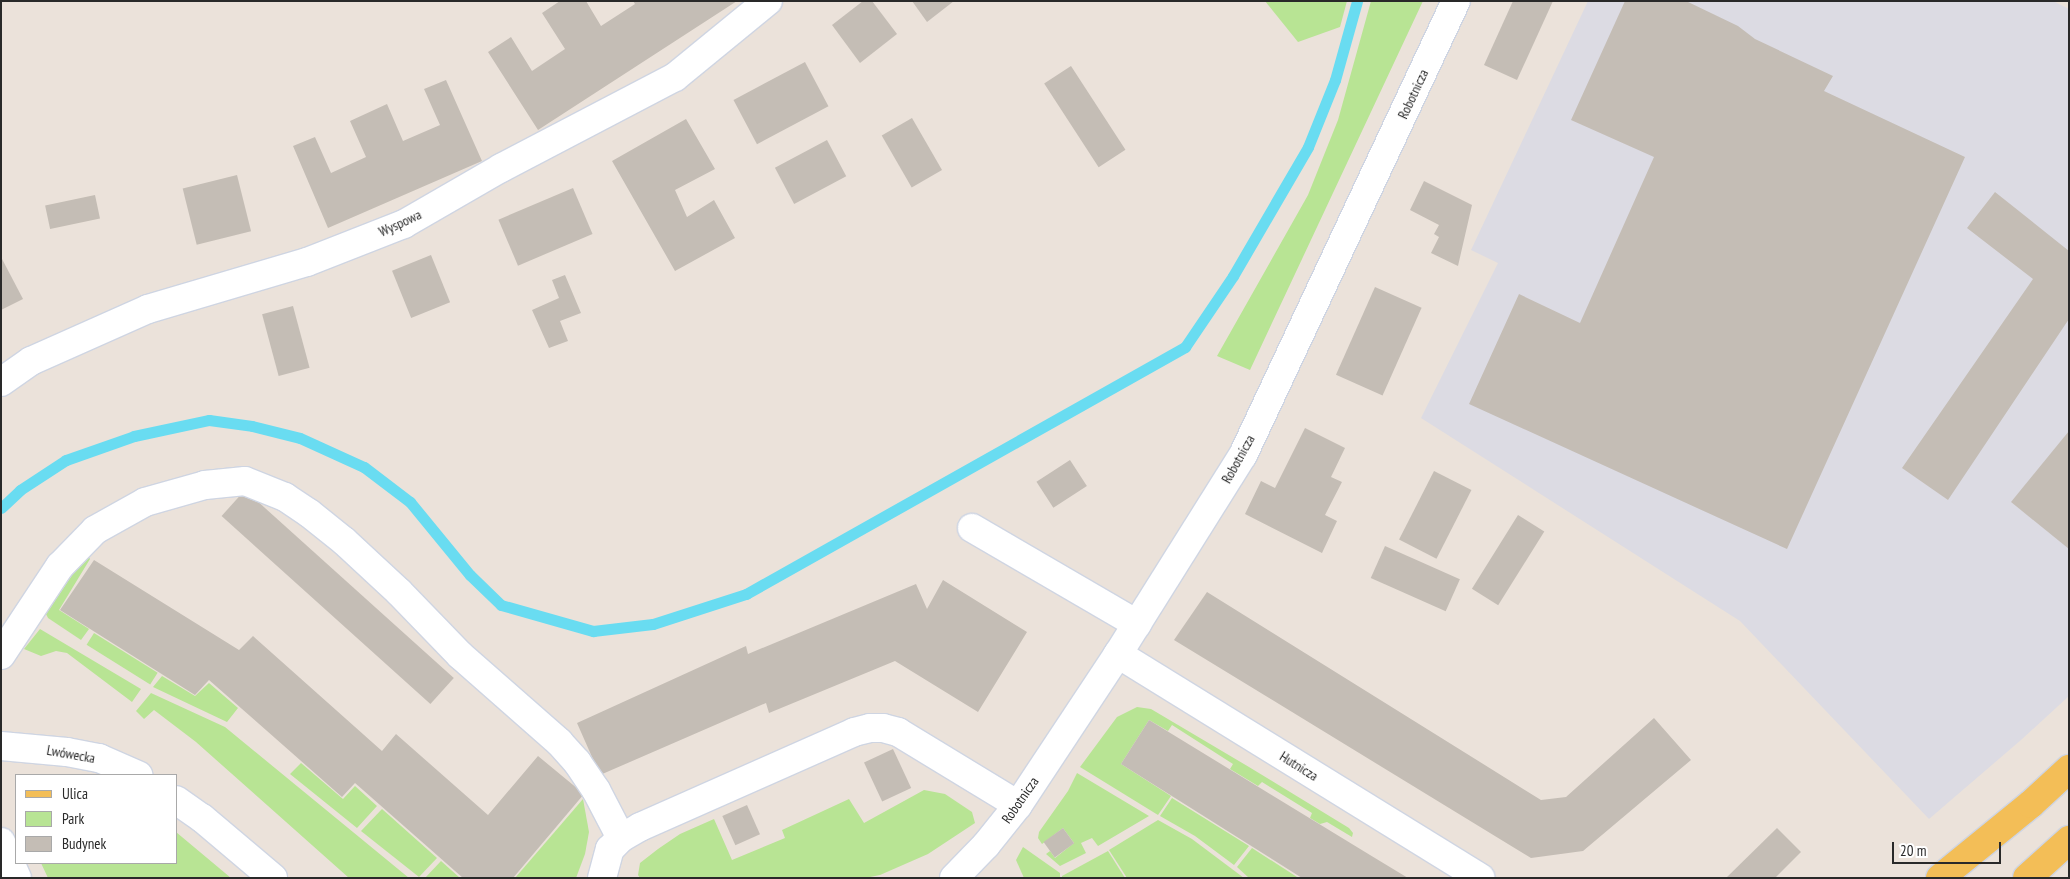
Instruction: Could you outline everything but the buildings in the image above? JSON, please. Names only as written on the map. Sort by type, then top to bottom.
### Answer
[{"type":"main road","points":[[1940,878],[2030,804],[2069,769]]},
{"type":"main road","points":[[2026,878],[2069,840]]},
{"type":"street","name":"Wyspowa","points":[[1,382],[31,361],[148,309],[307,262],[404,224],[501,168],[675,77],[768,1]]},
{"type":"street","name":"Robotnicza","points":[[954,878],[986,845],[1018,805],[1118,654],[1243,455],[1456,1]]},
{"type":"street","points":[[1,656],[60,566],[95,530],[145,502],[205,485],[245,480],[285,497],[309,513],[344,541],[400,592],[466,661],[559,742],[577,762],[596,790],[621,838]]},
{"type":"street","points":[[972,528],[1137,624]]},
{"type":"street","name":"Hutnicza","points":[[1118,654],[1480,878]]},
{"type":"street","points":[[602,878],[610,850],[621,838],[640,827],[845,736],[870,728],[883,728],[898,732],[1018,805]]},
{"type":"street","name":"Lwówecka","points":[[1,746],[67,752],[99,758],[136,774]]},
{"type":"street","points":[[178,801],[202,818],[272,878]]},
{"type":"street","points":[[1,842],[17,878]]},
{"type":"shaded area","points":[[1588,1],[2053,1],[2069,9],[2069,696],[1929,819],[1740,621],[1421,418],[1498,263],[1471,250]]},
{"type":"green space","points":[[1265,1],[1347,1],[1340,27],[1298,42]]},
{"type":"green space","points":[[1371,1],[1423,1],[1250,370],[1217,356],[1308,195],[1338,120]]},
{"type":"green space","points":[[89,557],[90,559],[59,610],[89,629],[81,640],[48,618],[46,614],[72,575]]},
{"type":"green space","points":[[40,629],[141,689],[132,702],[67,653],[56,651],[41,656],[24,649]]},
{"type":"green space","points":[[94,633],[158,673],[150,685],[87,645]]},
{"type":"green space","points":[[162,676],[195,696],[209,683],[238,708],[227,722],[153,687]]},
{"type":"green space","points":[[151,693],[225,727],[409,878],[349,878],[196,742],[154,710],[144,719],[136,711]]},
{"type":"green space","points":[[1137,707],[1151,709],[1249,767],[1349,828],[1353,833],[1352,837],[1327,822],[1320,824],[1310,818],[1312,813],[1262,782],[1258,786],[1230,769],[1233,764],[1172,725],[1168,731],[1149,720],[1121,764],[1171,796],[1158,815],[1080,767],[1117,717]]},
{"type":"green space","points":[[301,763],[343,799],[355,786],[377,806],[357,828],[290,774]]},
{"type":"green space","points":[[1077,773],[1149,816],[1098,846],[1092,838],[1081,843],[1086,853],[1060,866],[1046,854],[1050,851],[1055,858],[1074,843],[1063,828],[1042,844],[1038,838],[1039,832],[1068,791]]},
{"type":"green space","points":[[924,790],[945,794],[972,812],[975,823],[928,854],[880,875],[865,878],[640,878],[638,875],[640,863],[658,849],[680,834],[714,819],[732,860],[785,838],[782,830],[849,799],[864,823]]},
{"type":"green space","points":[[1172,798],[1249,846],[1234,865],[1195,836],[1160,816]]},
{"type":"green space","points":[[583,799],[589,832],[585,854],[576,878],[515,878]]},
{"type":"green space","points":[[382,809],[437,858],[419,877],[361,831]]},
{"type":"green space","points":[[1158,820],[1192,839],[1244,878],[1127,878],[1109,850]]},
{"type":"green space","points":[[178,834],[231,878],[48,878],[41,864],[178,864]]},
{"type":"green space","points":[[1023,847],[1060,873],[1060,878],[1024,878],[1016,860]]},
{"type":"green space","points":[[1252,848],[1297,878],[1249,878],[1237,867]]},
{"type":"green space","points":[[1108,851],[1125,878],[1062,878],[1062,876]]},
{"type":"green space","points":[[441,861],[460,878],[425,878]]},
{"type":"waterway","points":[[1,508],[20,490],[66,460],[134,436],[209,420],[252,426],[300,438],[364,467],[410,502],[470,575],[501,605],[593,631],[653,624],[746,594],[1185,347],[1233,276],[1308,147],[1335,80],[1357,1]]}]
